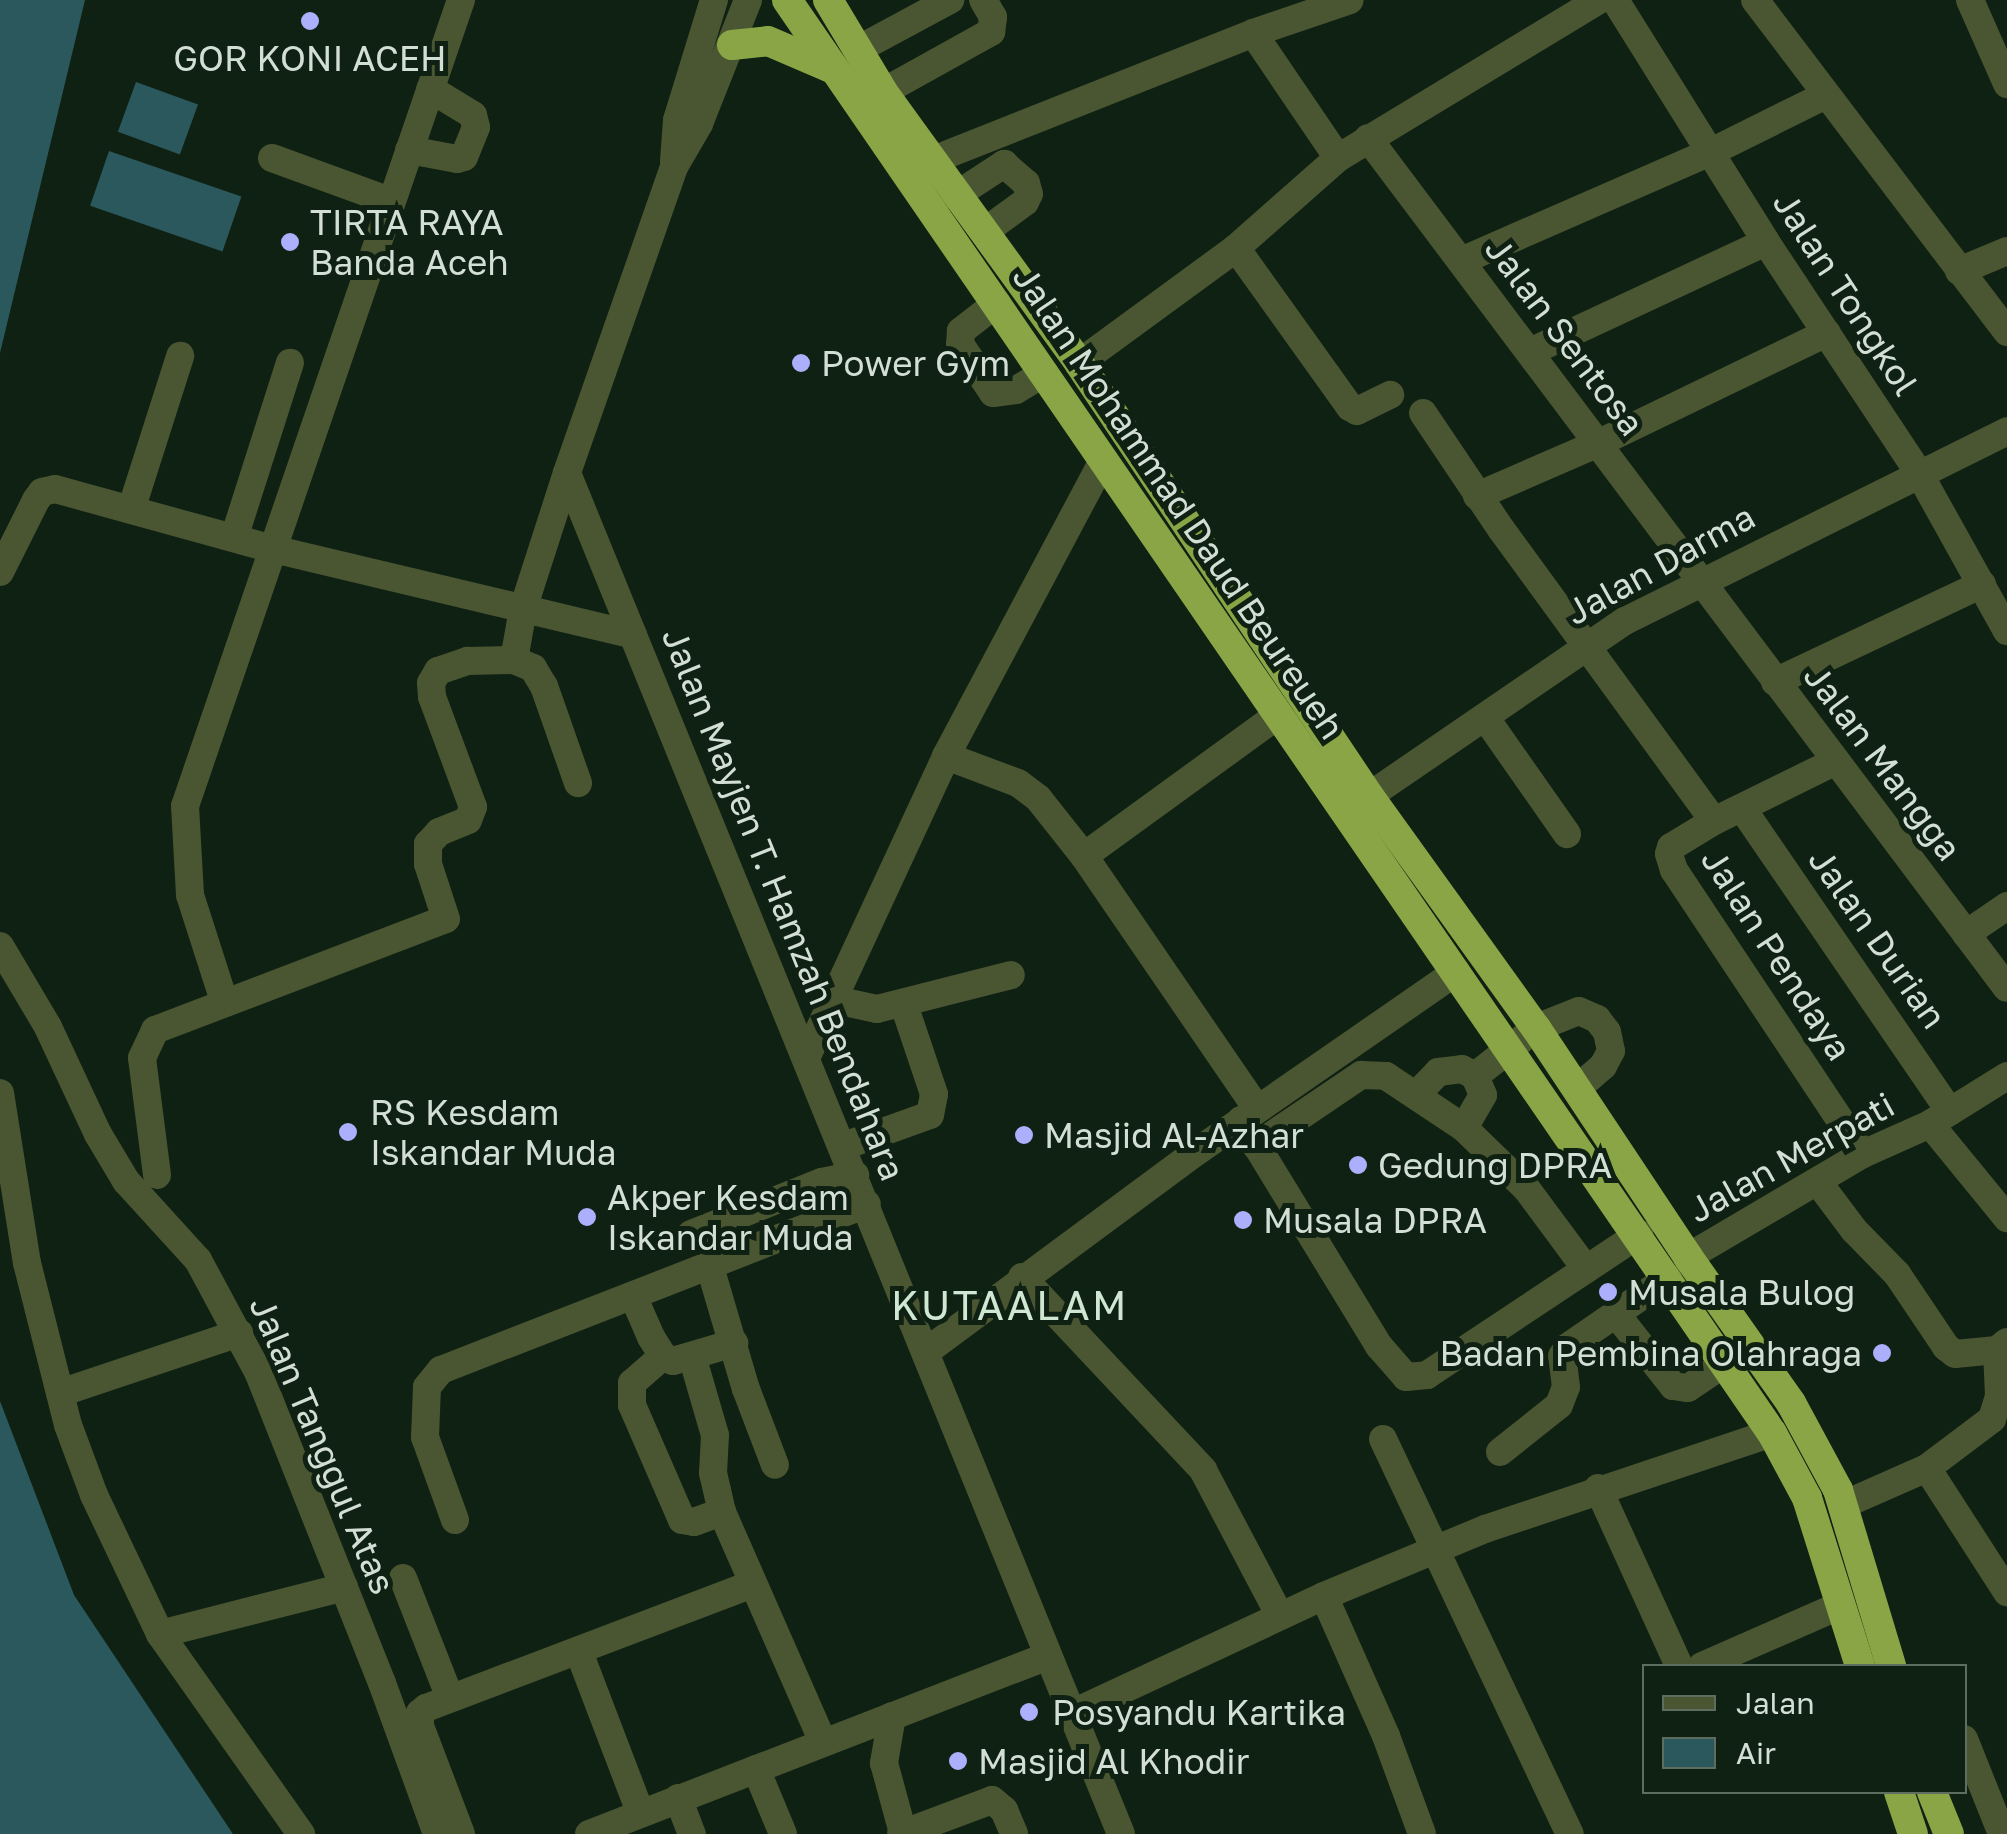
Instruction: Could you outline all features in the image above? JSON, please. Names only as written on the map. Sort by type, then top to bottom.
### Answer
[{"type":"highway","name":"Jalan Mohammad Daud Beureueh","points":[[787,0],[883,92],[1079,363],[1369,796],[1578,1088],[1678,1268],[1725,1363],[1772,1432],[1807,1498],[1859,1664]]},
{"type":"highway","name":"Jalan Mohammad Daud Beureueh","points":[[828,0],[845,59],[997,303],[1278,715],[1639,1234],[1678,1268],[1791,1403],[1843,1505],[1890,1664]]},
{"type":"highway","points":[[732,46],[768,41],[845,59]]},
{"type":"highway","points":[[1900,1794],[1911,1834]]},
{"type":"highway","points":[[1933,1794],[1949,1834]]},
{"type":"street","points":[[224,1002],[190,895],[184,806],[461,0]]},
{"type":"street","points":[[674,167],[678,120],[714,0]]},
{"type":"street","points":[[514,660],[523,609],[567,472],[674,167],[699,124],[748,0]]},
{"type":"street","points":[[845,59],[950,0]]},
{"type":"street","points":[[883,92],[991,32],[993,17],[983,0]]},
{"type":"street","points":[[932,160],[1252,34],[1350,0]]},
{"type":"street","points":[[1079,363],[1236,248],[1338,158],[1599,0]]},
{"type":"street","name":"Jalan Tongkol","points":[[1616,0],[1766,242],[1919,473],[2007,631]]},
{"type":"street","points":[[1755,0],[1824,96],[2007,332]]},
{"type":"street","points":[[1970,0],[2007,84]]},
{"type":"street","points":[[1252,34],[1338,158]]},
{"type":"street","points":[[409,150],[457,159],[464,156],[476,127],[474,115],[430,89]]},
{"type":"street","points":[[1461,261],[1711,152],[1824,96]]},
{"type":"street","name":"Jalan Sentosa","points":[[1368,138],[1700,580]]},
{"type":"street","points":[[272,158],[390,200]]},
{"type":"street","points":[[955,196],[1004,164],[1026,184],[1029,194],[1025,202],[984,232]]},
{"type":"street","points":[[1530,352],[1766,242]]},
{"type":"street","points":[[1236,248],[1350,408],[1357,411],[1390,395]]},
{"type":"street","points":[[1960,270],[2007,251]]},
{"type":"street","points":[[997,303],[961,331],[960,344],[994,394],[1016,390],[1044,372]]},
{"type":"street","points":[[1477,496],[1599,443],[1827,333]]},
{"type":"street","points":[[131,510],[180,356]]},
{"type":"street","points":[[234,538],[290,363]]},
{"type":"street","points":[[1423,413],[1477,496],[1714,821]]},
{"type":"street","name":"Jalan Darma","points":[[1369,796],[1587,644],[1700,580],[2007,431]]},
{"type":"street","points":[[807,1056],[946,756],[1104,459]]},
{"type":"street","name":"Jalan Mayjen T. Hamzah Bendahara","points":[[567,472],[928,1350],[1121,1834]]},
{"type":"street","points":[[0,572],[42,492],[55,489],[273,549],[633,636]]},
{"type":"street","name":"Jalan Mangga","points":[[1700,580],[2007,988]]},
{"type":"street","points":[[1776,682],[1982,584]]},
{"type":"street","points":[[157,1175],[142,1058],[154,1030],[446,919],[428,864],[428,844],[439,832],[468,820],[473,808],[432,697],[431,683],[438,671],[457,664],[514,660],[533,668],[544,686],[578,783]]},
{"type":"street","points":[[1084,856],[1278,715]]},
{"type":"street","points":[[1484,717],[1567,834]]},
{"type":"street","points":[[946,756],[1029,790],[1084,856],[1249,1114],[1256,1146],[1379,1346],[1406,1378],[1427,1375],[1639,1234]]},
{"type":"street","name":"Jalan Pendaya","points":[[1834,762],[1714,821],[1672,847],[1670,861],[1862,1154]]},
{"type":"street","name":"Jalan Durian","points":[[1742,808],[1940,1118]]},
{"type":"street","points":[[1966,934],[2007,906]]},
{"type":"street","name":"Jalan Tanggul Atas","points":[[2,953],[126,1181],[198,1260],[238,1334],[344,1587],[437,1834]]},
{"type":"street","points":[[928,1350],[1022,1277],[1249,1114],[1456,972]]},
{"type":"street","points":[[835,1000],[878,1009],[1011,974]]},
{"type":"street","points":[[844,1146],[930,1115],[934,1094],[904,1005]]},
{"type":"street","points":[[1475,1076],[1536,1028],[1579,1011],[1597,1019],[1607,1032],[1609,1060],[1578,1088]]},
{"type":"street","points":[[1418,1093],[1438,1072],[1462,1070],[1475,1076],[1482,1094],[1464,1128]]},
{"type":"street","points":[[1256,1146],[1361,1074],[1386,1076],[1418,1093],[1464,1128],[1526,1188],[1586,1268]]},
{"type":"street","points":[[1940,1118],[2007,1076]]},
{"type":"street","points":[[0,1093],[28,1262],[60,1393],[94,1495],[160,1634],[301,1834]]},
{"type":"street","name":"Jalan Merpati","points":[[1500,1452],[1559,1405],[1566,1386],[1562,1356],[1569,1346],[1678,1268],[1862,1154],[1940,1118],[2007,1218]]},
{"type":"street","points":[[692,1234],[822,1182],[856,1175]]},
{"type":"street","points":[[1818,1182],[1854,1230],[1897,1274],[1946,1347],[1955,1354],[2002,1346],[1999,1396],[1992,1420],[1927,1468],[1843,1505]]},
{"type":"street","points":[[455,1520],[424,1437],[427,1386],[440,1370],[634,1298],[867,1204]]},
{"type":"street","points":[[710,1267],[775,1465]]},
{"type":"street","points":[[1022,1277],[1203,1470],[1280,1616]]},
{"type":"street","points":[[634,1298],[663,1356],[673,1361],[734,1343]]},
{"type":"street","points":[[1616,1314],[1673,1386],[1688,1388],[1725,1363]]},
{"type":"street","points":[[60,1393],[238,1334]]},
{"type":"street","points":[[663,1356],[632,1383],[632,1405],[682,1520],[694,1522],[722,1512]]},
{"type":"street","points":[[692,1356],[714,1435],[712,1473],[722,1512],[824,1742]]},
{"type":"street","points":[[1073,1713],[1324,1596],[1434,1550],[1598,1488],[1772,1432]]},
{"type":"street","points":[[1383,1439],[1570,1834]]},
{"type":"street","points":[[1927,1468],[2007,1592]]},
{"type":"street","points":[[1598,1488],[1678,1664]]},
{"type":"street","points":[[403,1578],[450,1698]]},
{"type":"street","points":[[461,1834],[419,1720],[426,1708],[752,1584]]},
{"type":"street","points":[[160,1634],[344,1587]]},
{"type":"street","points":[[1324,1596],[1386,1736],[1422,1834]]},
{"type":"street","points":[[1707,1664],[1841,1605]]},
{"type":"street","points":[[579,1652],[640,1812]]},
{"type":"street","points":[[589,1834],[1048,1656]]},
{"type":"street","points":[[892,1716],[884,1763],[902,1834],[992,1800],[1004,1810],[1014,1834]]},
{"type":"street","points":[[1967,1746],[2002,1834]]},
{"type":"street","points":[[756,1769],[783,1834]]},
{"type":"street","points":[[678,1798],[692,1834]]},
{"type":"water","points":[[0,0],[85,0],[0,353]]},
{"type":"water","points":[[136,82],[198,105],[180,154],[118,132]]},
{"type":"water","points":[[109,151],[241,197],[222,251],[90,206]]},
{"type":"water","points":[[0,1401],[74,1595],[233,1834],[0,1834]]},
{"type":"place","name":"GOR KONI ACEH","points":[[310,21]]},
{"type":"place","name":"TIRTA RAYA Banda Aceh","points":[[290,242]]},
{"type":"place","name":"Power Gym","points":[[801,363]]},
{"type":"place","name":"RS Kesdam Iskandar Muda","points":[[348,1132]]},
{"type":"place","name":"Masjid Al-Azhar","points":[[1024,1135]]},
{"type":"place","name":"Gedung DPRA","points":[[1358,1165]]},
{"type":"place","name":"Akper Kesdam Iskandar Muda","points":[[587,1217]]},
{"type":"place","name":"Musala DPRA","points":[[1243,1220]]},
{"type":"place","name":"Musala Bulog","points":[[1608,1292]]},
{"type":"place","name":"Badan Pembina Olahraga","points":[[1882,1353]]},
{"type":"place","name":"Posyandu Kartika","points":[[1029,1712]]},
{"type":"place","name":"Masjid Al Khodir","points":[[958,1761]]},
{"type":"district","name":"KUTAALAM","points":[[1010,1305]]}]
